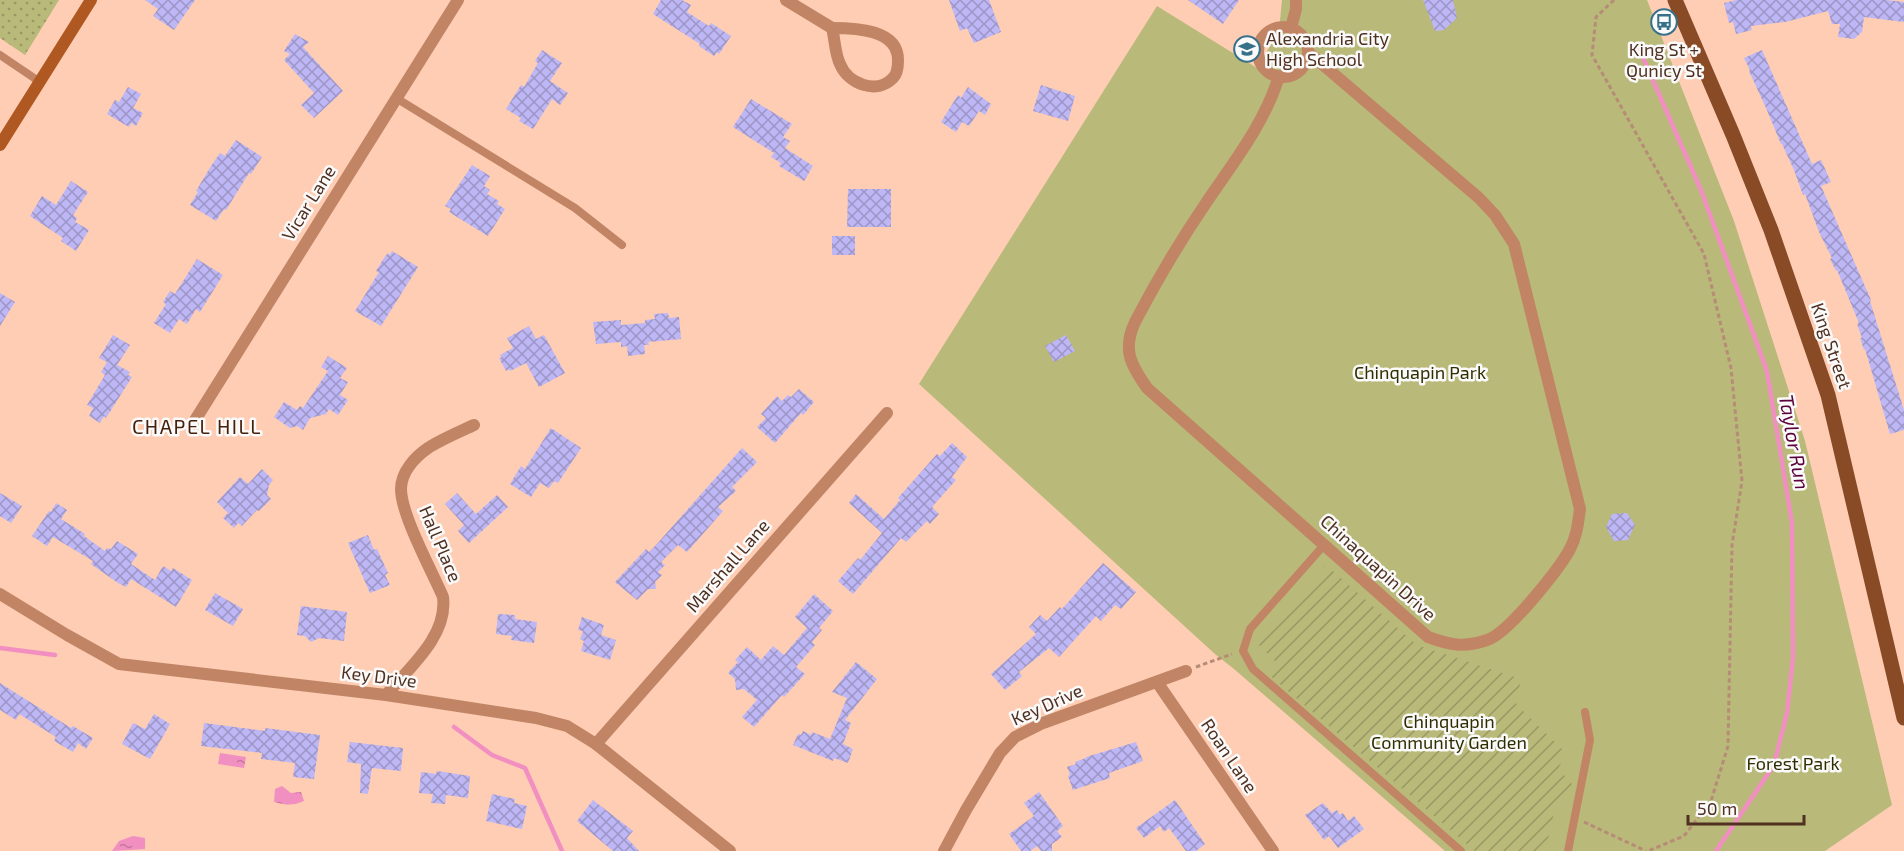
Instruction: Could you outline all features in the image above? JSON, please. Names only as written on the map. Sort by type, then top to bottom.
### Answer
[{"type":"main road","points":[[0,146],[91,0]]},
{"type":"main road","name":"King Street","points":[[1675,0],[1771,230],[1828,395],[1900,680],[1904,718]]},
{"type":"street","name":"Vicar Lane","points":[[192,425],[459,0]]},
{"type":"street","points":[[786,0],[832,28],[872,31],[888,40],[898,53],[898,68],[893,78],[878,87],[853,81],[840,64],[832,28]]},
{"type":"street","points":[[1296,0],[1291,28],[1274,29],[1262,39],[1259,46],[1261,62],[1272,74],[1286,76],[1299,71],[1307,59],[1308,52]]},
{"type":"street","name":"Chinaquapin Drive","points":[[1279,76],[1272,101],[1201,210],[1130,332],[1128,349],[1135,371],[1147,388],[1428,637],[1450,645],[1467,645],[1489,640],[1505,630],[1528,605],[1570,549],[1577,530],[1580,508],[1514,244],[1495,216],[1479,198],[1308,52],[1303,36],[1291,28]]},
{"type":"street","name":"Marshall Lane","points":[[596,744],[887,413]]},
{"type":"street","name":"Hall Place","points":[[386,695],[429,646],[443,618],[444,607],[443,597],[407,516],[401,488],[404,476],[412,462],[429,448],[474,425]]},
{"type":"street","name":"Key Drive","points":[[0,594],[119,664],[386,695],[537,718],[567,726],[596,744],[730,851]]},
{"type":"street","name":"Key Drive","points":[[944,851],[1000,753],[1015,737],[1043,723],[1186,671]]},
{"type":"street","name":"Roan Lane","points":[[1157,682],[1273,851]]},
{"type":"lane","points":[[0,55],[40,82]]},
{"type":"lane","points":[[396,98],[575,208],[622,245]]},
{"type":"lane","points":[[1324,545],[1250,629],[1243,651],[1253,669],[1461,851]]},
{"type":"lane","points":[[1568,851],[1590,740],[1585,712]]},
{"type":"path","points":[[1574,818],[1647,851],[1684,836],[1711,801],[1728,746],[1732,545],[1742,481],[1731,368],[1704,254],[1592,55],[1596,17],[1614,0]]},
{"type":"path","points":[[1186,671],[1243,651]]},
{"type":"green space","points":[[0,0],[59,0],[25,55],[0,38]]},
{"type":"green space","name":"Chinquapin Park","points":[[1282,0],[1647,0],[1734,221],[1805,441],[1892,805],[1825,851],[1445,851],[1215,654],[919,384],[1157,6],[1257,68],[1279,31]]},
{"type":"green space","name":"Chinquapin Community Garden","points":[[1326,565],[1417,645],[1521,679],[1516,704],[1566,753],[1558,769],[1573,785],[1554,813],[1545,851],[1475,851],[1266,672],[1275,661],[1255,641]]},
{"type":"water","points":[[220,753],[246,757],[244,768],[218,764]]},
{"type":"water","points":[[282,786],[291,793],[301,792],[304,801],[296,804],[274,802],[275,789]]},
{"type":"water","points":[[133,836],[145,838],[145,849],[112,851],[119,841]]},
{"type":"building","points":[[145,0],[195,0],[174,30],[153,16],[158,9]]},
{"type":"building","points":[[661,0],[682,0],[691,5],[687,12],[709,26],[711,23],[731,36],[719,54],[717,52],[714,56],[699,46],[700,44],[653,14]]},
{"type":"building","points":[[949,0],[989,0],[1001,32],[974,43],[967,28],[960,31]]},
{"type":"building","points":[[1188,0],[1239,0],[1223,24]]},
{"type":"building","points":[[1423,0],[1453,0],[1457,18],[1444,30],[1435,31]]},
{"type":"building","points":[[1736,0],[1904,2],[1904,22],[1864,17],[1862,32],[1854,39],[1838,37],[1840,24],[1832,24],[1828,11],[1785,22],[1751,26],[1752,30],[1736,34],[1733,22],[1729,23],[1724,3]]},
{"type":"building","points":[[295,34],[309,42],[303,47],[343,91],[314,118],[301,105],[314,93],[284,60],[290,54],[284,51]]},
{"type":"building","points":[[542,50],[562,63],[550,81],[568,93],[560,105],[552,99],[533,129],[519,121],[521,118],[506,109],[521,85],[524,87],[538,63],[535,61]]},
{"type":"building","points":[[1762,50],[1812,164],[1821,160],[1831,182],[1821,186],[1871,300],[1904,410],[1904,430],[1890,434],[1860,338],[1862,338],[1857,324],[1859,323],[1837,270],[1830,259],[1832,258],[1819,232],[1805,194],[1803,195],[1744,58]]},
{"type":"building","points":[[1041,85],[1075,96],[1068,121],[1033,111]]},
{"type":"building","points":[[128,87],[141,94],[133,108],[143,113],[136,126],[131,123],[129,127],[107,114],[115,100],[119,102]]},
{"type":"building","points":[[968,87],[991,104],[985,115],[979,111],[969,126],[962,122],[956,132],[941,122],[958,95],[961,98]]},
{"type":"building","points":[[751,99],[792,124],[783,137],[790,141],[785,148],[813,166],[804,181],[779,166],[781,163],[771,157],[774,153],[733,127]]},
{"type":"building","points":[[236,140],[262,157],[216,221],[190,205],[220,153],[225,156]]},
{"type":"building","points":[[472,165],[490,176],[484,186],[490,190],[487,194],[499,201],[497,204],[505,209],[488,236],[449,212],[451,209],[445,206]]},
{"type":"building","points":[[71,181],[88,192],[73,215],[77,218],[75,222],[89,230],[76,251],[61,241],[63,238],[30,216],[42,196],[56,205]]},
{"type":"building","points":[[848,189],[891,189],[891,227],[847,227]]},
{"type":"building","points":[[832,236],[855,236],[855,255],[832,255]]},
{"type":"building","points":[[392,251],[418,267],[381,326],[355,311],[379,272],[376,271],[384,258]]},
{"type":"building","points":[[197,259],[223,275],[200,312],[196,309],[187,324],[179,319],[170,333],[154,323],[166,304],[163,302],[170,291],[175,294]]},
{"type":"building","points":[[0,293],[15,302],[0,326]]},
{"type":"building","points":[[668,313],[669,318],[679,317],[681,339],[648,342],[649,345],[644,345],[645,354],[628,356],[627,346],[621,347],[621,342],[596,344],[593,322],[621,320],[621,325],[645,323],[645,320],[655,319],[654,314]]},
{"type":"building","points":[[529,326],[536,339],[544,335],[565,373],[539,387],[526,363],[506,371],[499,358],[502,357],[500,355],[513,348],[507,338]]},
{"type":"building","points":[[113,335],[130,345],[117,365],[130,372],[128,375],[132,377],[106,418],[104,416],[100,423],[89,416],[93,408],[87,405],[105,375],[101,372],[107,362],[99,358]]},
{"type":"building","points":[[1066,335],[1075,351],[1054,362],[1045,346]]},
{"type":"building","points":[[328,356],[347,368],[340,378],[348,382],[340,395],[348,400],[338,415],[329,409],[326,414],[310,418],[303,430],[297,426],[290,428],[274,417],[284,402],[297,410],[300,406],[303,408],[328,371],[321,367]]},
{"type":"building","points":[[799,389],[814,402],[803,415],[801,413],[775,443],[757,427],[766,418],[761,414],[777,396],[782,401],[788,395],[791,397]]},
{"type":"building","points":[[551,428],[581,448],[558,483],[554,481],[549,488],[540,483],[531,497],[510,484],[521,466],[525,469]]},
{"type":"building","points":[[952,443],[967,457],[952,477],[956,480],[932,507],[939,514],[930,524],[927,521],[906,542],[901,538],[853,594],[838,581],[858,558],[860,560],[882,533],[849,503],[856,494],[884,519],[900,500],[898,498],[937,454],[940,456]]},
{"type":"building","points":[[742,448],[757,462],[732,487],[736,491],[718,507],[723,511],[687,552],[678,545],[661,562],[665,565],[658,572],[662,575],[655,582],[656,589],[648,589],[637,600],[615,582],[646,549],[649,552],[656,545]]},
{"type":"building","points":[[262,469],[273,480],[269,485],[267,495],[271,499],[242,526],[238,523],[234,528],[223,518],[228,513],[217,502],[240,477],[248,484]]},
{"type":"building","points":[[0,493],[22,506],[11,523],[0,516]]},
{"type":"building","points":[[457,493],[476,514],[497,495],[508,507],[469,543],[458,531],[464,525],[445,504]]},
{"type":"building","points":[[56,503],[67,510],[61,519],[85,534],[84,536],[105,551],[107,548],[111,549],[117,541],[138,554],[131,564],[155,580],[163,566],[171,571],[173,568],[192,580],[176,607],[131,579],[126,587],[118,583],[91,564],[93,561],[53,537],[47,546],[32,536]]},
{"type":"building","points":[[1627,513],[1635,525],[1628,540],[1614,541],[1606,527],[1612,514]]},
{"type":"building","points":[[368,535],[388,573],[385,575],[390,585],[370,593],[348,543]]},
{"type":"building","points":[[1103,563],[1136,592],[1121,609],[1115,605],[1101,621],[1096,616],[1059,657],[1049,648],[1019,672],[1022,676],[1005,690],[991,674],[1036,634],[1029,627],[1040,615],[1047,621],[1060,607],[1062,609]]},
{"type":"building","points":[[215,593],[243,609],[233,626],[205,610]]},
{"type":"building","points":[[814,594],[833,611],[819,628],[822,630],[812,642],[815,645],[796,667],[805,674],[784,697],[782,695],[754,727],[742,717],[757,700],[744,689],[736,690],[735,679],[728,673],[738,662],[735,660],[747,647],[761,660],[773,646],[784,655],[807,628],[795,617]]},
{"type":"building","points":[[301,606],[347,612],[344,641],[319,638],[311,642],[305,636],[297,635]]},
{"type":"building","points":[[498,614],[515,615],[515,619],[537,622],[534,643],[511,640],[512,636],[496,634]]},
{"type":"building","points":[[582,617],[604,625],[601,635],[616,640],[610,660],[581,651],[584,641],[580,639],[583,631],[578,630]]},
{"type":"building","points":[[856,662],[877,679],[845,720],[851,723],[843,744],[853,749],[848,763],[834,758],[833,761],[793,745],[798,734],[801,735],[803,731],[830,739],[847,698],[832,692]]},
{"type":"building","points":[[0,683],[71,728],[73,726],[93,738],[86,749],[78,743],[73,752],[54,741],[56,737],[19,714],[16,720],[0,710]]},
{"type":"building","points":[[154,714],[170,724],[150,759],[122,744],[133,723],[145,729]]},
{"type":"building","points":[[204,723],[320,735],[314,779],[293,777],[295,763],[261,759],[262,753],[201,746]]},
{"type":"building","points":[[350,742],[403,748],[401,771],[372,768],[368,794],[360,793],[361,764],[347,762]]},
{"type":"building","points":[[1136,742],[1143,761],[1109,773],[1110,778],[1073,790],[1067,767],[1086,757]]},
{"type":"building","points":[[437,771],[470,776],[468,798],[446,795],[445,804],[431,803],[433,794],[419,793],[421,772],[436,774]]},
{"type":"building","points":[[1039,792],[1063,826],[1057,831],[1062,837],[1052,844],[1052,851],[1041,851],[1037,846],[1030,851],[1021,851],[1009,834],[1034,816],[1024,803]]},
{"type":"building","points":[[492,794],[515,799],[514,803],[527,806],[522,829],[486,821]]},
{"type":"building","points":[[593,800],[633,831],[627,838],[639,851],[613,851],[577,821]]},
{"type":"building","points":[[1175,800],[1205,844],[1196,851],[1186,851],[1169,828],[1164,832],[1160,826],[1144,838],[1136,828]]},
{"type":"building","points":[[1323,803],[1332,813],[1337,810],[1340,815],[1343,813],[1348,821],[1354,816],[1364,829],[1338,848],[1329,836],[1324,840],[1305,815]]},
{"type":"waterway","name":"Taylor Run","points":[[1637,44],[1701,190],[1767,371],[1792,523],[1793,658],[1787,713],[1774,765],[1716,851]]},
{"type":"waterway","points":[[0,648],[55,655]]},
{"type":"waterway","points":[[454,727],[492,755],[525,768],[562,851]]},
{"type":"place","name":"King St + Qunicy St","points":[[1664,22]]},
{"type":"place","name":"Alexandria City High School","points":[[1247,49]]},
{"type":"district","name":"CHAPEL HILL","points":[[197,427]]},
{"type":"park label","name":"Forest Park","points":[[1793,764]]}]
